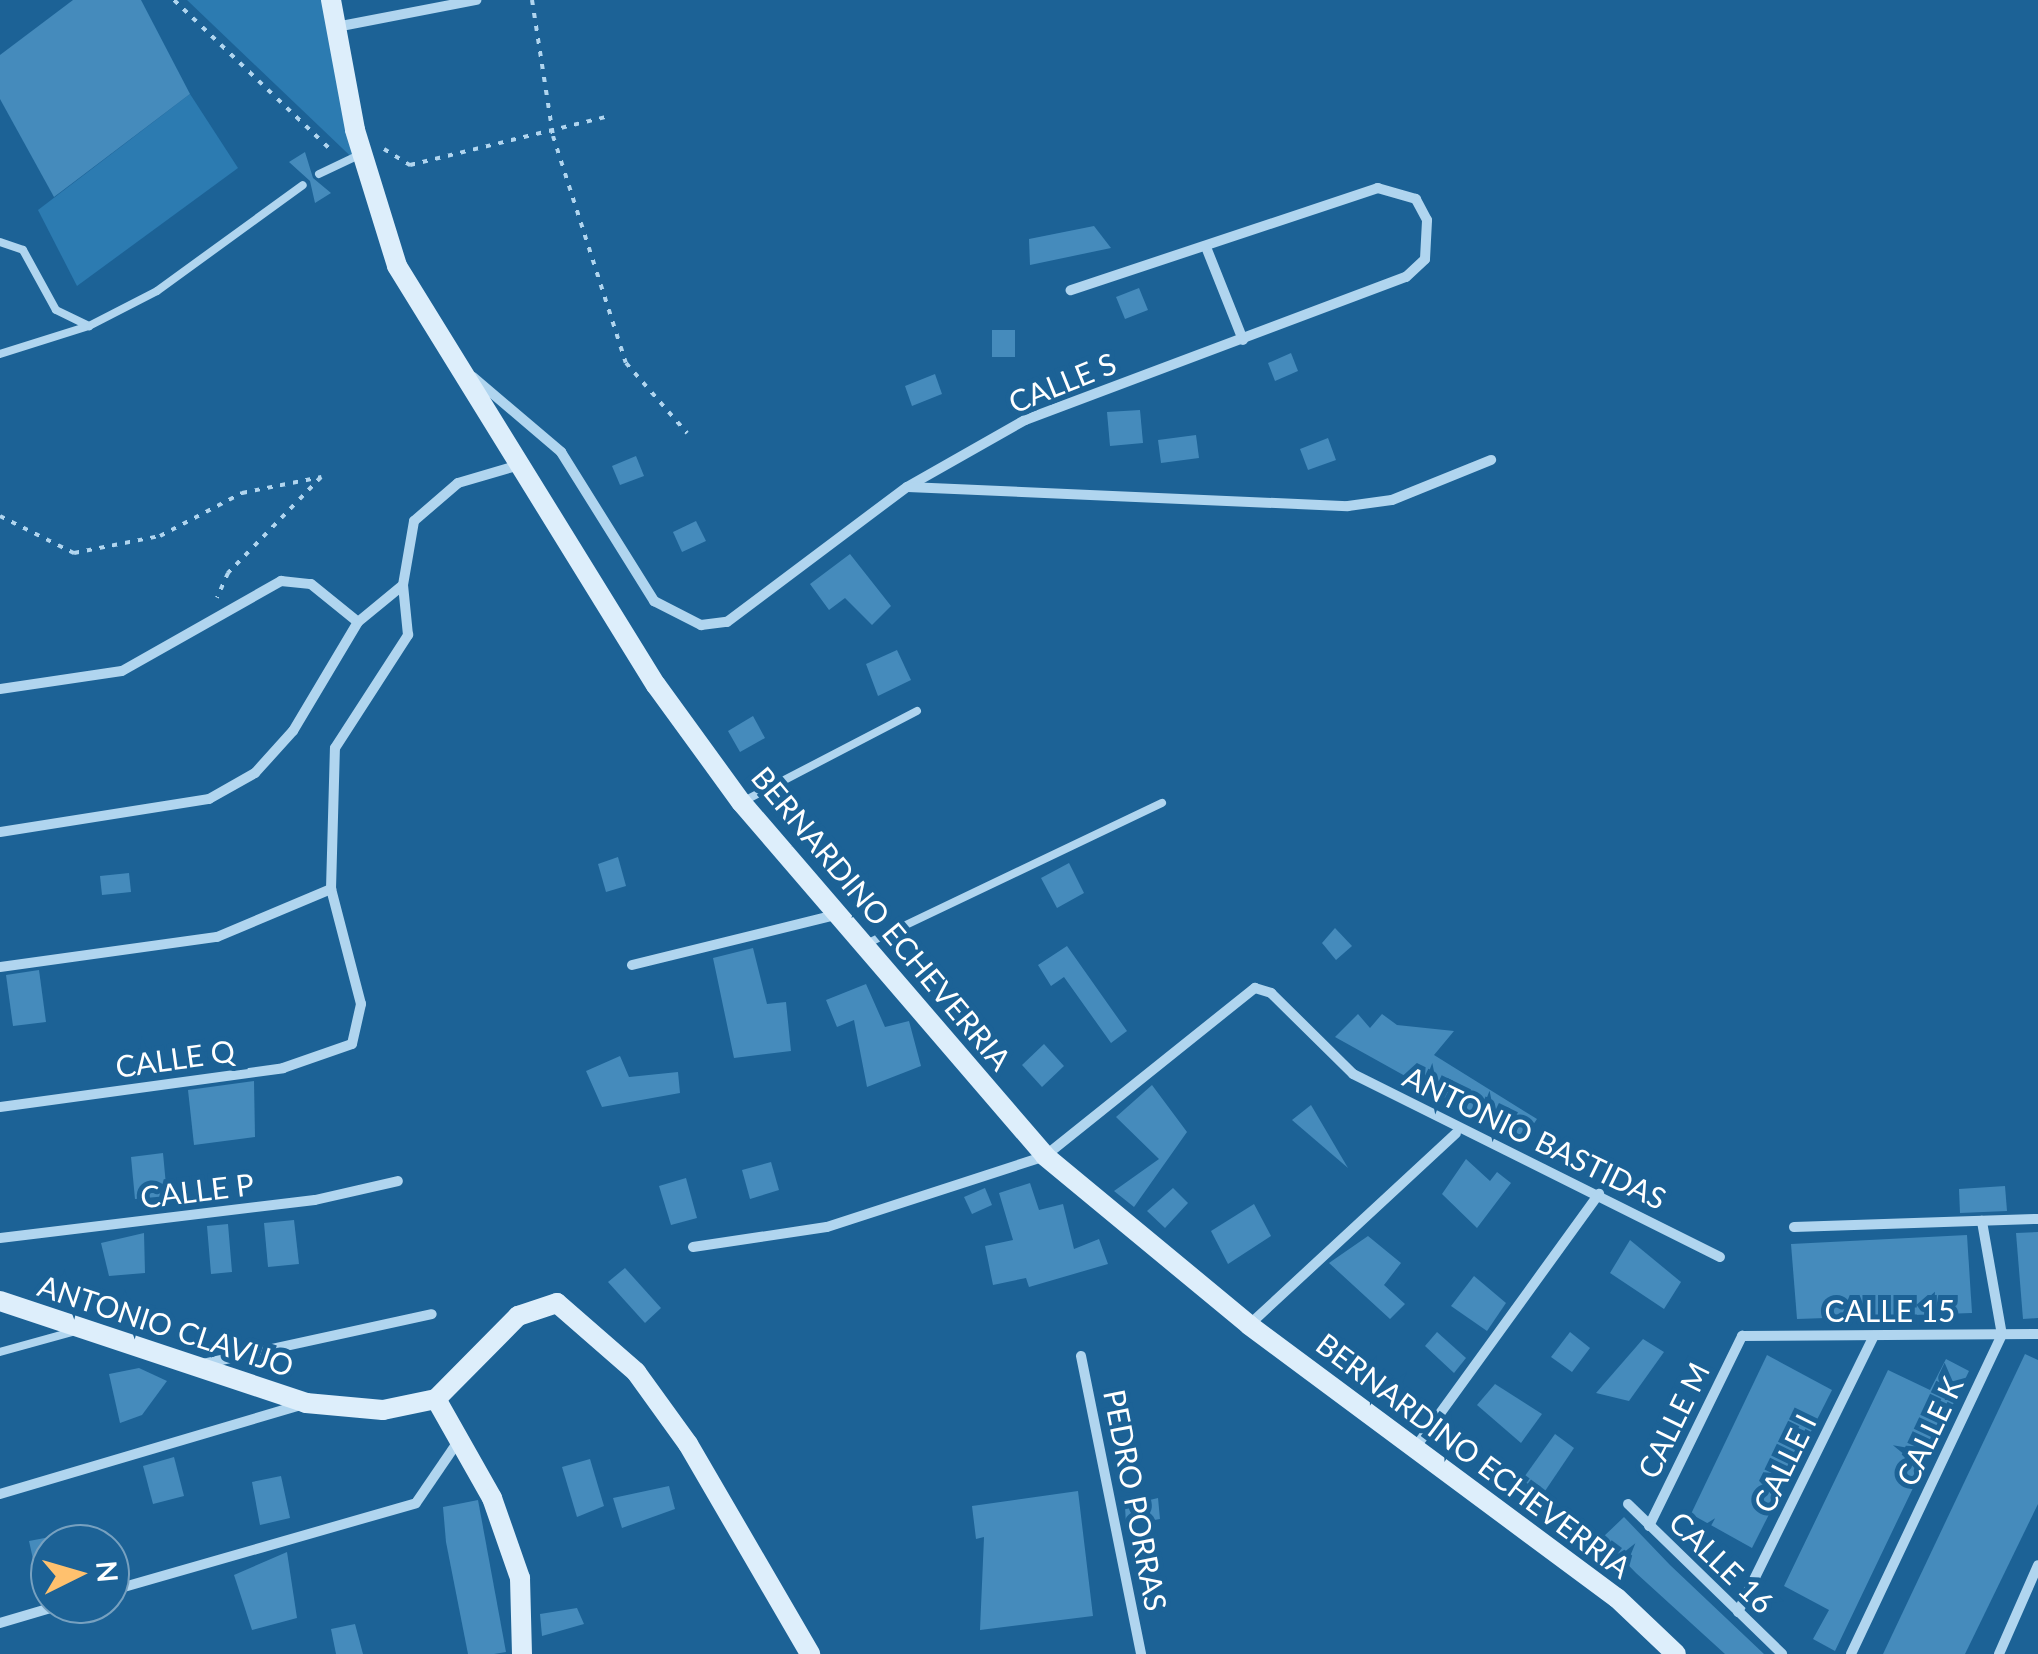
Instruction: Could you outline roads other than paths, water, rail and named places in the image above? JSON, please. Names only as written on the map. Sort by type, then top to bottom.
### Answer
[{"type":"street","name":"BERNARDINO ECHEVERRIA","points":[[331,0],[355,130],[353,157],[397,266],[448,359],[516,466],[741,802],[1045,1156],[1249,1325],[1617,1598],[1676,1654]]},
{"type":"street","points":[[335,27],[476,0]]},
{"type":"street","name":"CALLE S","points":[[448,359],[530,418],[654,601],[701,625],[752,609],[906,487],[1025,420],[1406,277],[1425,259],[1427,220],[1416,199],[1378,188],[1071,290]]},
{"type":"street","points":[[1206,247],[1242,340]]},
{"type":"street","points":[[906,487],[1348,506],[1392,500],[1491,460]]},
{"type":"street","points":[[0,967],[217,937],[330,888],[335,748],[355,708],[398,662],[408,635],[404,584],[414,522],[434,498],[516,466]]},
{"type":"street","points":[[0,689],[122,672],[281,581],[311,584],[358,622]]},
{"type":"street","points":[[0,832],[209,800],[254,773],[293,732],[358,622],[404,584]]},
{"type":"street","name":"CALLE Q","points":[[0,1107],[283,1068],[352,1044],[361,1004],[330,888]]},
{"type":"street","points":[[632,965],[839,914]]},
{"type":"street","name":"ANTONIO BASTIDAS","points":[[1045,1156],[1241,994],[1271,992],[1353,1074],[1456,1133],[1599,1194],[1720,1257]]},
{"type":"street","points":[[1249,1325],[1456,1133]]},
{"type":"street","points":[[692,1248],[827,1227],[1045,1156]]},
{"type":"street","name":"CALLE P","points":[[0,1238],[398,1182]]},
{"type":"street","points":[[1414,1449],[1599,1194]]},
{"type":"street","points":[[1794,1227],[2038,1219]]},
{"type":"street","points":[[1982,1221],[2002,1335]]},
{"type":"street","name":"ANTONIO CLAVIJO","points":[[0,1301],[183,1368],[306,1403],[383,1410],[436,1399]]},
{"type":"street","points":[[522,1654],[520,1578],[462,1435],[436,1399],[518,1316],[557,1303],[581,1316],[688,1444],[810,1654]]},
{"type":"street","points":[[183,1368],[432,1314]]},
{"type":"street","name":"CALLE 15","points":[[1742,1336],[2038,1334]]},
{"type":"street","name":"CALLE K","points":[[1852,1654],[2002,1335]]},
{"type":"street","name":"CALLE M","points":[[1649,1526],[1742,1336]]},
{"type":"street","name":"CALLE I","points":[[1738,1612],[1874,1336]]},
{"type":"street","name":"PEDRO PORRAS","points":[[1081,1356],[1141,1654]]},
{"type":"street","points":[[0,1494],[306,1403]]},
{"type":"street","points":[[130,1585],[416,1503],[462,1435]]},
{"type":"street","name":"CALLE 16","points":[[1628,1504],[1782,1654]]},
{"type":"street","points":[[1998,1654],[2038,1565]]},
{"type":"street","points":[[0,1622],[30,1614]]},
{"type":"lane","points":[[319,174],[353,157]]},
{"type":"lane","points":[[0,354],[89,326],[157,291],[303,185]]},
{"type":"lane","points":[[0,242],[23,250],[56,310],[89,326]]},
{"type":"lane","points":[[741,802],[918,711]]},
{"type":"lane","points":[[866,944],[1162,802]]},
{"type":"lane","points":[[0,1352],[79,1330]]}]
